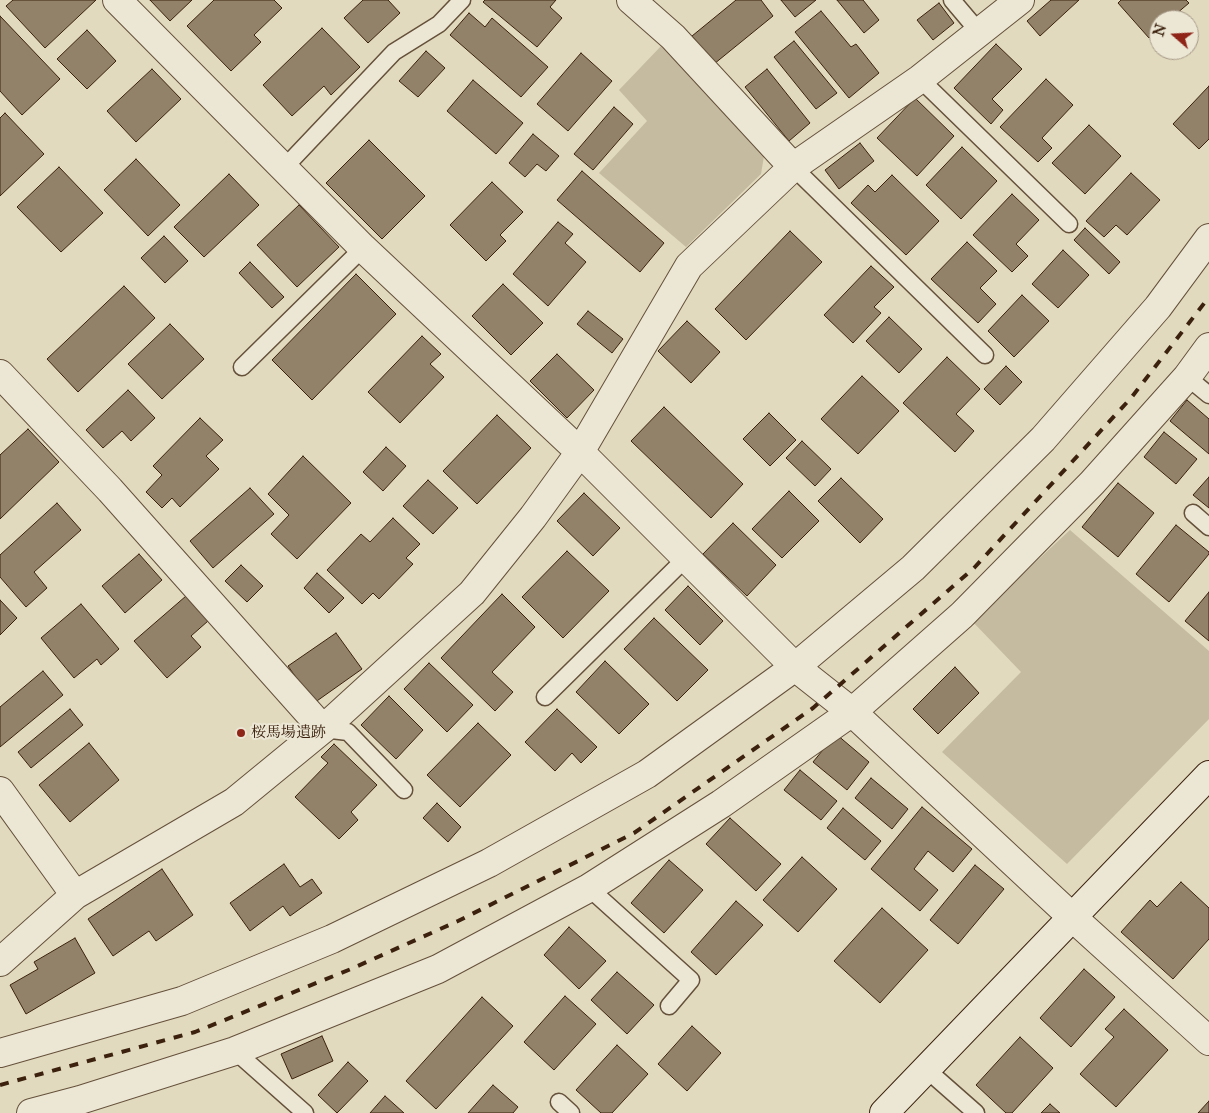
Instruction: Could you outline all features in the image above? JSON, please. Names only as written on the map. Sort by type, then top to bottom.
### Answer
[{"type":"street","points":[[117,0],[363,248],[580,452],[795,667],[852,712],[1072,917],[1209,1041]]},
{"type":"street","points":[[631,0],[672,37],[794,167]]},
{"type":"street","points":[[0,962],[75,895],[234,802],[324,729],[472,593],[533,517],[580,452],[689,266],[794,167],[920,79],[1020,0]]},
{"type":"street","points":[[0,1053],[182,1001],[332,940],[489,863],[647,774],[795,667],[913,568],[1044,439],[1158,307],[1209,238]]},
{"type":"street","points":[[31,1113],[80,1100],[235,1051],[438,969],[590,888],[721,804],[852,712],[962,615],[1092,483],[1187,377],[1209,347]]},
{"type":"street","points":[[0,374],[110,490],[324,729]]},
{"type":"street","points":[[884,1113],[1209,775]]},
{"type":"street","points":[[0,790],[75,895]]},
{"type":"lane","points":[[284,168],[394,52],[439,24],[462,0]]},
{"type":"lane","points":[[952,0],[980,32]]},
{"type":"lane","points":[[920,79],[1069,224]]},
{"type":"lane","points":[[794,167],[985,355]]},
{"type":"lane","points":[[242,367],[363,248]]},
{"type":"lane","points":[[1187,377],[1209,395]]},
{"type":"lane","points":[[1193,513],[1209,527]]},
{"type":"lane","points":[[545,697],[686,558]]},
{"type":"lane","points":[[324,729],[348,732],[404,790]]},
{"type":"lane","points":[[590,888],[691,980],[669,1006]]},
{"type":"lane","points":[[235,1051],[305,1113]]},
{"type":"lane","points":[[926,1069],[976,1113]]},
{"type":"shaded area","points":[[663,44],[764,156],[761,174],[686,247],[599,173],[647,121],[619,90]]},
{"type":"shaded area","points":[[1070,530],[1209,651],[1209,719],[1067,864],[942,752],[1021,672],[972,621]]},
{"type":"building","points":[[13,0],[96,0],[45,48],[6,6]]},
{"type":"building","points":[[150,0],[192,0],[170,21]]},
{"type":"building","points":[[214,0],[274,0],[282,8],[254,35],[261,42],[231,71],[187,26]]},
{"type":"building","points":[[363,0],[388,0],[400,13],[368,43],[344,18]]},
{"type":"building","points":[[485,0],[556,0],[550,7],[562,18],[537,47],[483,2]]},
{"type":"building","points":[[736,0],[761,0],[773,16],[714,64],[692,36]]},
{"type":"building","points":[[781,0],[816,0],[795,17]]},
{"type":"building","points":[[837,0],[863,0],[879,20],[864,33]]},
{"type":"building","points":[[1051,0],[1079,0],[1040,36],[1027,21]]},
{"type":"building","points":[[1121,0],[1186,0],[1189,3],[1181,10],[1149,10],[1149,38],[1118,3]]},
{"type":"building","points":[[939,3],[954,23],[933,40],[917,20]]},
{"type":"building","points":[[821,11],[851,47],[856,44],[879,73],[849,98],[795,32]]},
{"type":"building","points":[[469,13],[485,27],[492,18],[548,67],[521,97],[450,35]]},
{"type":"building","points":[[0,16],[60,79],[22,115],[0,91]]},
{"type":"building","points":[[322,28],[360,67],[331,95],[324,86],[292,116],[263,85]]},
{"type":"building","points":[[87,30],[116,61],[87,89],[57,59]]},
{"type":"building","points":[[794,41],[837,93],[816,109],[774,57]]},
{"type":"building","points":[[996,44],[1022,69],[992,99],[1003,110],[991,124],[954,88]]},
{"type":"building","points":[[426,51],[445,68],[418,97],[399,81]]},
{"type":"building","points":[[581,53],[612,81],[568,131],[537,104]]},
{"type":"building","points":[[152,69],[181,99],[136,142],[107,111]]},
{"type":"building","points":[[767,69],[810,123],[789,141],[745,87]]},
{"type":"building","points":[[1046,79],[1073,105],[1042,138],[1052,148],[1038,162],[1000,127]]},
{"type":"building","points":[[473,80],[523,123],[496,154],[447,111]]},
{"type":"building","points":[[1209,86],[1209,139],[1199,149],[1173,124]]},
{"type":"building","points":[[915,98],[954,136],[917,176],[877,138]]},
{"type":"building","points":[[614,107],[633,124],[593,170],[574,154]]},
{"type":"building","points":[[5,113],[44,154],[0,196],[0,118]]},
{"type":"building","points":[[1089,125],[1121,156],[1085,194],[1052,163]]},
{"type":"building","points":[[533,134],[559,156],[546,171],[537,164],[525,177],[509,163]]},
{"type":"building","points":[[369,140],[425,196],[382,239],[326,183]]},
{"type":"building","points":[[860,143],[874,161],[839,189],[825,170]]},
{"type":"building","points":[[962,147],[997,181],[961,219],[926,185]]},
{"type":"building","points":[[136,159],[180,205],[148,236],[104,190]]},
{"type":"building","points":[[59,167],[103,213],[61,252],[17,207]]},
{"type":"building","points":[[582,171],[664,243],[640,272],[557,200]]},
{"type":"building","points":[[1131,173],[1160,200],[1127,235],[1116,225],[1104,237],[1086,221]]},
{"type":"building","points":[[229,174],[259,205],[204,257],[174,227]]},
{"type":"building","points":[[892,175],[939,221],[906,255],[851,203],[868,185],[875,192]]},
{"type":"building","points":[[492,182],[523,212],[500,235],[506,241],[486,261],[450,225]]},
{"type":"building","points":[[1012,194],[1039,220],[1016,244],[1028,256],[1012,272],[973,235]]},
{"type":"building","points":[[299,205],[339,247],[297,287],[257,245]]},
{"type":"building","points":[[558,222],[573,234],[565,243],[586,262],[548,306],[513,274]]},
{"type":"building","points":[[1085,228],[1120,262],[1109,274],[1074,240]]},
{"type":"building","points":[[790,231],[822,262],[746,340],[715,309]]},
{"type":"building","points":[[164,236],[188,261],[165,283],[141,258]]},
{"type":"building","points":[[967,242],[997,271],[980,288],[996,304],[978,323],[931,279]]},
{"type":"building","points":[[1063,250],[1089,275],[1058,308],[1032,284]]},
{"type":"building","points":[[250,262],[284,297],[272,308],[239,273]]},
{"type":"building","points":[[871,266],[894,287],[874,307],[881,313],[853,343],[824,315]]},
{"type":"building","points":[[356,274],[396,314],[312,400],[272,360]]},
{"type":"building","points":[[503,284],[543,323],[511,355],[472,316]]},
{"type":"building","points":[[124,286],[155,318],[78,392],[47,359]]},
{"type":"building","points":[[1022,295],[1049,321],[1014,357],[988,331]]},
{"type":"building","points":[[588,311],[623,339],[612,353],[577,324]]},
{"type":"building","points":[[889,317],[922,349],[899,373],[866,341]]},
{"type":"building","points":[[687,321],[720,352],[691,383],[658,351]]},
{"type":"building","points":[[170,324],[204,359],[162,399],[128,364]]},
{"type":"building","points":[[422,336],[441,354],[430,364],[444,377],[400,423],[368,392]]},
{"type":"building","points":[[557,354],[594,390],[567,418],[530,381]]},
{"type":"building","points":[[947,357],[980,389],[956,414],[974,431],[955,452],[903,403]]},
{"type":"building","points":[[1006,366],[1022,382],[1000,405],[984,389]]},
{"type":"building","points":[[862,376],[899,411],[858,454],[821,419]]},
{"type":"building","points":[[128,390],[155,418],[131,441],[122,431],[103,448],[86,430]]},
{"type":"building","points":[[1187,400],[1209,419],[1209,454],[1170,421]]},
{"type":"building","points":[[664,407],[743,484],[711,518],[631,441]]},
{"type":"building","points":[[769,413],[796,440],[770,466],[743,439]]},
{"type":"building","points":[[497,415],[531,448],[477,504],[443,471]]},
{"type":"building","points":[[200,418],[223,440],[206,456],[219,469],[180,507],[172,498],[162,508],[146,492],[162,475],[153,466]]},
{"type":"building","points":[[28,429],[59,462],[0,519],[0,455]]},
{"type":"building","points":[[1164,432],[1197,459],[1176,484],[1144,457]]},
{"type":"building","points":[[802,441],[831,469],[815,486],[786,458]]},
{"type":"building","points":[[386,447],[406,466],[383,491],[363,472]]},
{"type":"building","points":[[303,456],[351,503],[297,559],[271,534],[289,515],[268,494]]},
{"type":"building","points":[[1209,477],[1209,508],[1193,495]]},
{"type":"building","points":[[841,478],[883,519],[860,543],[818,501]]},
{"type":"building","points":[[428,480],[458,508],[433,534],[403,506]]},
{"type":"building","points":[[1118,483],[1154,513],[1118,557],[1082,527]]},
{"type":"building","points":[[250,488],[274,514],[213,568],[190,541]]},
{"type":"building","points":[[789,491],[819,521],[782,558],[752,529]]},
{"type":"building","points":[[584,493],[620,528],[593,556],[557,521]]},
{"type":"building","points":[[57,503],[81,530],[34,572],[47,588],[26,607],[0,577],[0,555]]},
{"type":"building","points":[[393,518],[420,544],[406,558],[413,564],[379,599],[373,593],[362,604],[327,570],[361,534],[370,542]]},
{"type":"building","points":[[733,523],[776,565],[747,596],[703,554]]},
{"type":"building","points":[[1176,525],[1209,552],[1209,554],[1169,602],[1136,574]]},
{"type":"building","points":[[567,551],[609,591],[563,638],[522,597]]},
{"type":"building","points":[[139,554],[162,580],[125,613],[102,586]]},
{"type":"building","points":[[241,565],[263,586],[247,602],[225,581]]},
{"type":"building","points":[[317,573],[344,598],[329,613],[304,588]]},
{"type":"building","points":[[688,586],[723,621],[700,645],[665,610]]},
{"type":"building","points":[[1209,592],[1209,641],[1185,621]]},
{"type":"building","points":[[502,594],[535,627],[492,672],[513,692],[495,711],[441,658]]},
{"type":"building","points":[[186,596],[208,621],[191,636],[201,647],[167,678],[134,641]]},
{"type":"building","points":[[0,600],[17,618],[0,635]]},
{"type":"building","points":[[81,604],[119,649],[101,665],[97,659],[74,678],[41,638]]},
{"type":"building","points":[[654,618],[708,670],[677,701],[624,649]]},
{"type":"building","points":[[336,633],[362,669],[314,703],[288,666]]},
{"type":"building","points":[[605,661],[649,704],[619,734],[576,692]]},
{"type":"building","points":[[429,663],[473,705],[447,732],[404,689]]},
{"type":"building","points":[[955,667],[979,693],[938,734],[913,709]]},
{"type":"building","points":[[43,671],[63,695],[0,747],[0,707]]},
{"type":"building","points":[[389,696],[423,730],[396,759],[361,725]]},
{"type":"building","points":[[70,709],[83,725],[31,768],[18,752]]},
{"type":"building","points":[[557,709],[597,747],[581,763],[572,753],[555,771],[525,742]]},
{"type":"building","points":[[478,723],[511,755],[460,807],[427,775]]},
{"type":"building","points":[[836,734],[869,762],[847,790],[813,762]]},
{"type":"building","points":[[89,743],[119,780],[70,822],[39,785]]},
{"type":"building","points":[[334,744],[377,785],[351,812],[358,820],[339,839],[295,797],[328,763],[321,757]]},
{"type":"building","points":[[800,770],[837,801],[821,820],[784,790]]},
{"type":"building","points":[[871,778],[908,809],[892,829],[855,798]]},
{"type":"building","points":[[437,803],[461,827],[448,842],[423,818]]},
{"type":"building","points":[[922,807],[972,849],[953,872],[928,851],[914,869],[938,890],[920,911],[871,869]]},
{"type":"building","points":[[843,808],[881,841],[865,860],[827,828]]},
{"type":"building","points":[[730,818],[781,864],[756,891],[706,844]]},
{"type":"building","points":[[802,857],[837,889],[798,932],[763,900]]},
{"type":"building","points":[[669,860],[703,890],[664,933],[631,903]]},
{"type":"building","points":[[284,864],[300,887],[312,879],[322,893],[290,916],[283,906],[250,931],[230,903]]},
{"type":"building","points":[[975,865],[1004,889],[958,944],[930,920]]},
{"type":"building","points":[[162,869],[193,915],[156,941],[149,931],[113,956],[88,919]]},
{"type":"building","points":[[1181,882],[1209,908],[1209,939],[1173,979],[1121,932],[1150,900],[1157,907]]},
{"type":"building","points":[[736,901],[763,925],[716,975],[691,952]]},
{"type":"building","points":[[882,908],[928,950],[880,1003],[834,961]]},
{"type":"building","points":[[569,927],[606,961],[579,989],[544,955]]},
{"type":"building","points":[[75,938],[95,973],[26,1014],[10,985],[38,969],[34,962]]},
{"type":"building","points":[[1084,969],[1115,997],[1071,1047],[1040,1018]]},
{"type":"building","points":[[617,972],[654,1005],[627,1034],[591,1000]]},
{"type":"building","points":[[565,996],[596,1024],[554,1070],[524,1042]]},
{"type":"building","points":[[482,997],[513,1026],[436,1109],[406,1081]]},
{"type":"building","points":[[1124,1009],[1168,1050],[1116,1107],[1080,1074],[1114,1037],[1105,1029]]},
{"type":"building","points":[[692,1026],[721,1053],[687,1091],[658,1064]]},
{"type":"building","points":[[322,1036],[333,1061],[292,1079],[281,1054]]},
{"type":"building","points":[[1020,1037],[1053,1068],[1012,1113],[1006,1113],[976,1085]]},
{"type":"building","points":[[617,1045],[648,1074],[612,1113],[601,1113],[576,1090]]},
{"type":"building","points":[[348,1062],[368,1081],[337,1113],[318,1095]]},
{"type":"building","points":[[493,1085],[518,1107],[513,1113],[468,1113]]},
{"type":"building","points":[[385,1096],[404,1113],[370,1113]]},
{"type":"building","points":[[1209,1101],[1209,1113],[1198,1113]]},
{"type":"building","points":[[1050,1104],[1060,1113],[1041,1113]]},
{"type":"railway","points":[[0,1085],[195,1032],[351,969],[458,921],[634,833],[813,708],[974,568],[1131,398],[1209,297]]},
{"type":"place","name":"桜馬場遺跡","points":[[241,733]]}]
